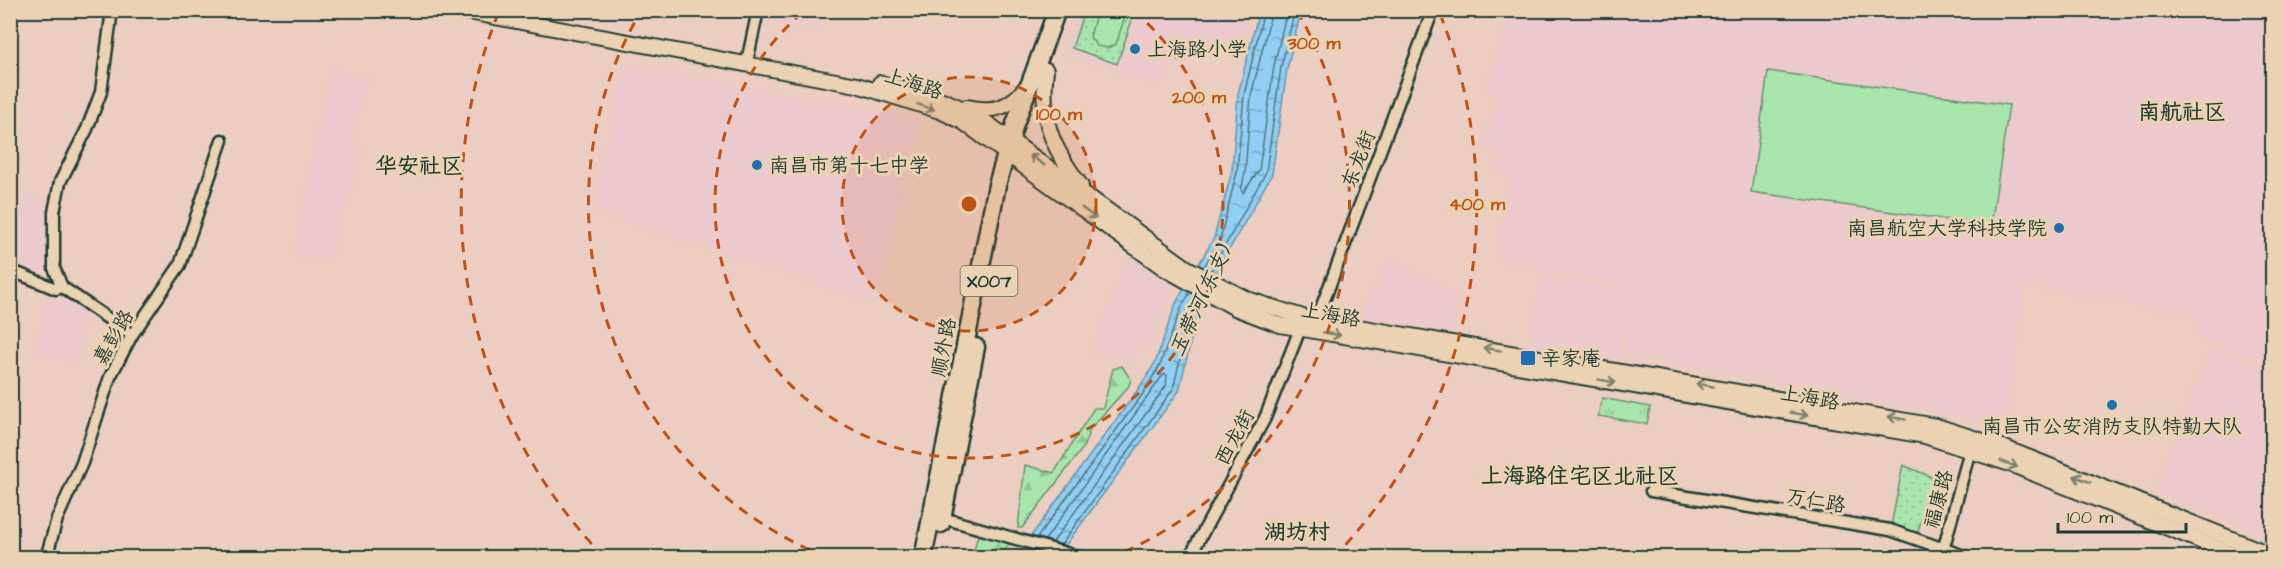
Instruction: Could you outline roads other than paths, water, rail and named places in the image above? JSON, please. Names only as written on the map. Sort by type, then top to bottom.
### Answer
[{"type":"main road","name":"上海路","points":[[458,10],[857,86],[940,111],[1012,150],[1089,198],[1186,274],[1280,325],[1925,436],[1970,450],[2242,558]]},
{"type":"main road","name":"顺外路","points":[[934,558],[937,516],[1012,150],[1031,80],[1057,10]]},
{"type":"main road","name":"顺外路","points":[[1012,150],[1046,70],[1067,10]]},
{"type":"main road","name":"上海路","points":[[512,11],[888,84],[954,103],[1165,269],[1186,274]]},
{"type":"main road","points":[[1046,70],[1044,111],[1049,136],[1064,164],[1089,198]]},
{"type":"main road","points":[[954,103],[989,110],[1002,108],[1016,100],[1031,80]]},
{"type":"main road","name":"上海路","points":[[1241,303],[1317,319],[1936,426],[2005,448],[2272,555]]},
{"type":"main road","name":"顺外路","points":[[922,558],[937,516]]},
{"type":"street","points":[[112,10],[101,92],[87,129],[60,182],[54,212],[54,268],[62,287],[132,335]]},
{"type":"street","points":[[748,57],[758,10]]},
{"type":"street","name":"东龙街","points":[[1317,319],[1433,10]]},
{"type":"street","name":"嘉彭路","points":[[46,558],[57,519],[82,464],[110,377],[132,335],[180,265],[222,140]]},
{"type":"street","points":[[10,270],[56,289],[62,287]]},
{"type":"street","name":"西龙街","points":[[1189,558],[1265,418],[1300,328]]},
{"type":"street","name":"福康路","points":[[1942,552],[1970,450]]},
{"type":"street","name":"万仁路","points":[[1652,490],[1890,530],[1942,552],[1970,558]]},
{"type":"street","points":[[937,516],[1078,556]]},
{"type":"water","name":"玉带河(东支)","points":[[1259,11],[1301,11],[1287,69],[1272,174],[1221,264],[1196,319],[1179,391],[1057,557],[1015,558],[1155,363],[1176,303],[1214,238],[1232,171],[1238,94]]},
{"type":"place","name":"上海路小学","points":[[1135,49]]},
{"type":"place","name":"南昌市第十七中学","points":[[757,165]]},
{"type":"place","name":"南昌航空大学科技学院","points":[[2059,228]]},
{"type":"place","name":"辛家庵","points":[[1528,358]]},
{"type":"place","name":"南昌市公安消防支队特勤大队","points":[[2112,405]]},
{"type":"district","name":"南航社区","points":[[2182,111]]},
{"type":"district","name":"华安社区","points":[[419,165]]},
{"type":"district","name":"上海路住宅区北社区","points":[[1580,475]]},
{"type":"district","name":"湖坊村","points":[[1297,531]]}]
